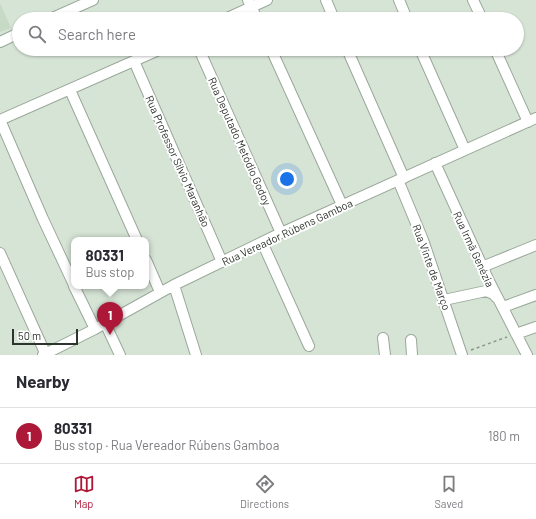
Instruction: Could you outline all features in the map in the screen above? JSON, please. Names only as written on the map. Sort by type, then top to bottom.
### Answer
[{"type":"street","points":[[65,12],[92,0]]},
{"type":"street","points":[[236,12],[250,3],[267,0]]},
{"type":"street","points":[[326,0],[331,12]]},
{"type":"street","points":[[399,0],[404,12]]},
{"type":"street","points":[[473,0],[479,12]]},
{"type":"street","points":[[0,42],[12,36]]},
{"type":"street","points":[[71,280],[0,120],[145,56]]},
{"type":"street","name":"Rua Deputado Metódio Godoy","points":[[202,56],[281,232]]},
{"type":"street","points":[[273,56],[342,205]]},
{"type":"street","name":"Rua Vinte de Março","points":[[350,56],[401,179],[462,354]]},
{"type":"street","points":[[423,56],[465,150]]},
{"type":"street","points":[[499,56],[532,120]]},
{"type":"street","name":"Rua Professor Sílvio Maranhão","points":[[134,61],[222,262]]},
{"type":"street","points":[[70,90],[136,237]]},
{"type":"street","name":"Rua Vereador Rúbens Gamboa","points":[[45,355],[95,329],[160,292],[281,232],[532,120]]},
{"type":"street","name":"Rua Irmã Genézia","points":[[435,163],[482,267],[527,355]]},
{"type":"street","points":[[262,242],[309,346]]},
{"type":"street","points":[[482,267],[536,245]]},
{"type":"street","points":[[0,253],[45,355]]},
{"type":"street","points":[[149,267],[160,292]]},
{"type":"street","points":[[174,285],[196,355]]},
{"type":"street","points":[[75,289],[95,329]]},
{"type":"street","points":[[444,300],[486,291],[492,294],[503,307],[536,295]]},
{"type":"street","points":[[105,323],[120,355]]},
{"type":"street","points":[[516,334],[536,327]]},
{"type":"street","points":[[383,338],[385,355]]},
{"type":"street","points":[[410,340],[412,355]]},
{"type":"path","points":[[462,354],[516,334]]},
{"type":"shaded area","points":[[0,3],[11,28],[0,32]]},
{"type":"place","name":"80331","points":[[110,335]]}]
